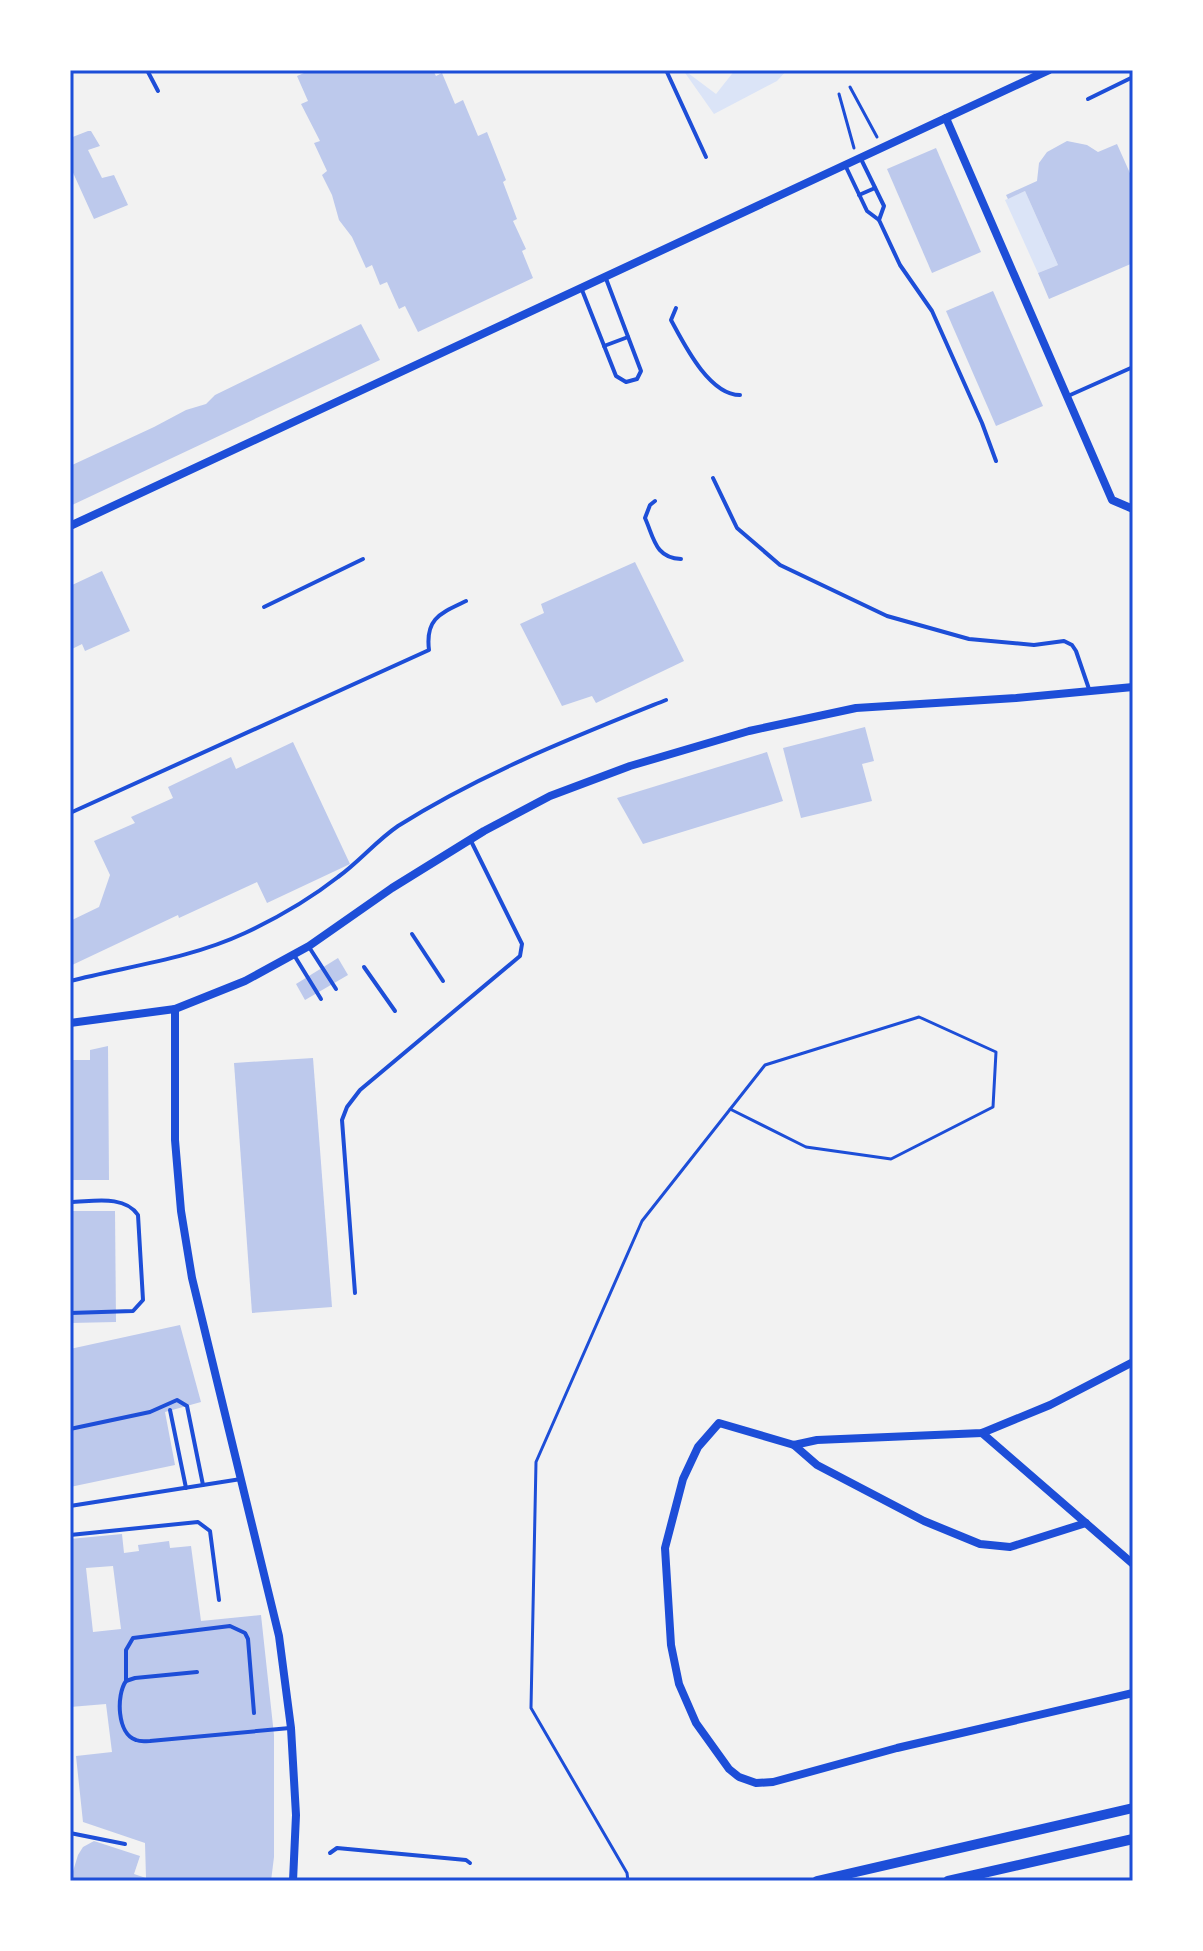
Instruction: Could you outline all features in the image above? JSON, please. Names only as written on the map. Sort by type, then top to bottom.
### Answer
[{"type":"street","points":[[70,526],[1049,70]]},
{"type":"street","points":[[946,118],[1112,500],[1133,509]]},
{"type":"street","points":[[70,1023],[175,1009],[245,981],[309,946],[470,839],[563,791],[630,766],[749,731],[856,708],[1133,687]]},
{"type":"street","points":[[175,1009],[175,1140],[181,1211],[192,1278],[279,1636],[291,1728],[296,1815],[293,1881]]},
{"type":"street","points":[[794,1445],[817,1440],[982,1433],[1050,1405],[1133,1362]]},
{"type":"street","points":[[1086,1523],[1010,1547],[980,1544],[911,1514],[817,1465],[794,1445],[719,1423],[698,1447],[683,1479],[665,1548],[667,1609],[679,1684],[696,1723],[729,1769],[739,1777],[756,1783],[773,1782],[897,1748],[1133,1693]]},
{"type":"street","points":[[982,1433],[1133,1564]]},
{"type":"street","points":[[817,1881],[1133,1808]]},
{"type":"street","points":[[948,1881],[1133,1839]]},
{"type":"lane","points":[[147,70],[158,91]]},
{"type":"lane","points":[[666,70],[706,157]]},
{"type":"lane","points":[[1088,99],[1133,77]]},
{"type":"lane","points":[[860,158],[884,206],[879,220]]},
{"type":"lane","points":[[848,164],[867,211],[879,220],[900,265],[932,311],[996,461]]},
{"type":"lane","points":[[859,195],[875,188]]},
{"type":"lane","points":[[581,288],[616,376],[626,382],[637,379],[641,371],[605,276]]},
{"type":"lane","points":[[676,308],[671,320],[690,354],[719,389],[740,395]]},
{"type":"lane","points":[[604,346],[628,337]]},
{"type":"lane","points":[[1068,396],[1133,367]]},
{"type":"lane","points":[[713,478],[737,528],[780,565],[887,616],[969,639],[1034,645],[1064,641],[1076,651],[1090,691]]},
{"type":"lane","points":[[655,501],[645,518],[661,553],[681,559]]},
{"type":"lane","points":[[264,607],[363,559]]},
{"type":"lane","points":[[70,813],[429,650],[427,634],[436,617],[466,601]]},
{"type":"lane","points":[[70,981],[168,960],[215,946],[247,932],[339,877],[379,840],[443,798],[532,754],[666,700]]},
{"type":"lane","points":[[355,1293],[342,1120],[347,1107],[360,1090],[520,956],[522,944],[470,839]]},
{"type":"lane","points":[[412,934],[443,981]]},
{"type":"lane","points":[[309,946],[336,989]]},
{"type":"lane","points":[[294,955],[321,999]]},
{"type":"lane","points":[[364,967],[395,1011]]},
{"type":"lane","points":[[70,1202],[115,1201],[133,1208],[138,1215],[143,1300],[140,1307],[133,1311],[70,1313]]},
{"type":"lane","points":[[70,1429],[150,1412],[177,1400],[187,1406],[203,1485]]},
{"type":"lane","points":[[170,1410],[186,1488]]},
{"type":"lane","points":[[70,1506],[241,1479]]},
{"type":"lane","points":[[70,1535],[198,1522],[210,1531],[219,1600]]},
{"type":"lane","points":[[254,1713],[245,1633],[230,1626],[133,1638],[128,1643],[126,1681],[120,1695],[122,1725],[136,1740],[291,1728]]},
{"type":"lane","points":[[126,1681],[197,1672]]},
{"type":"lane","points":[[70,1833],[125,1844]]},
{"type":"lane","points":[[330,1853],[337,1848],[466,1860],[470,1863]]},
{"type":"path","points":[[850,87],[881,148]]},
{"type":"path","points":[[839,94],[854,146],[848,164]]},
{"type":"path","points":[[628,1881],[627,1873],[531,1708],[536,1462],[642,1221],[730,1109],[765,1065],[919,1017],[996,1052],[993,1107],[891,1159],[806,1147],[730,1109]]},
{"type":"shaded area","points":[[683,70],[689,70],[688,73],[716,94],[735,70],[787,70],[777,81],[714,114]]},
{"type":"shaded area","points":[[1025,191],[1058,265],[1038,273],[1005,200]]},
{"type":"building","points":[[311,70],[433,70],[436,76],[442,73],[455,104],[463,100],[478,136],[487,132],[506,180],[503,182],[517,219],[513,221],[526,249],[522,251],[533,278],[418,332],[405,306],[399,309],[387,282],[380,285],[372,265],[366,268],[352,237],[339,220],[322,175],[327,171],[314,143],[320,141],[301,104],[308,101],[297,76]]},
{"type":"building","points":[[88,131],[100,146],[88,150],[102,178],[114,175],[128,205],[94,219],[70,166],[70,138]]},
{"type":"building","points":[[1067,141],[1087,145],[1098,152],[1117,144],[1133,180],[1133,263],[1049,299],[1038,273],[1058,265],[1025,191],[1008,199],[1006,195],[1037,181],[1039,163],[1047,152]]},
{"type":"building","points":[[936,148],[981,252],[932,273],[887,169]]},
{"type":"building","points":[[993,291],[1043,406],[996,426],[946,311]]},
{"type":"building","points":[[361,324],[380,360],[70,506],[70,466],[186,410],[206,404],[215,395]]},
{"type":"building","points":[[635,562],[684,661],[596,703],[592,696],[562,706],[520,624],[544,613],[541,604]]},
{"type":"building","points":[[102,571],[130,631],[85,651],[82,644],[70,650],[70,586]]},
{"type":"building","points":[[865,727],[874,761],[862,764],[872,801],[801,818],[783,748]]},
{"type":"building","points":[[293,742],[350,864],[267,903],[257,882],[70,966],[70,921],[99,907],[110,875],[94,841],[135,823],[131,817],[173,798],[168,787],[231,757],[236,769]]},
{"type":"building","points":[[767,752],[783,801],[643,844],[617,798]]},
{"type":"building","points":[[338,958],[348,975],[305,1000],[296,984]]},
{"type":"building","points":[[108,1046],[109,1180],[70,1180],[70,1060],[90,1060],[90,1050]]},
{"type":"building","points":[[313,1058],[332,1307],[252,1313],[234,1063]]},
{"type":"building","points":[[70,1211],[115,1211],[116,1322],[70,1323]]},
{"type":"building","points":[[180,1325],[201,1402],[165,1412],[175,1465],[70,1487],[70,1349]]},
{"type":"building","points":[[122,1534],[124,1553],[139,1551],[138,1545],[169,1541],[170,1548],[191,1546],[201,1621],[261,1615],[274,1735],[274,1857],[271,1881],[70,1881],[78,1855],[83,1847],[94,1841],[140,1856],[134,1874],[146,1878],[145,1843],[83,1822],[76,1756],[112,1752],[106,1704],[70,1707],[70,1539]],"holes":[[[113,1566],[121,1629],[93,1632],[86,1568]]]}]
